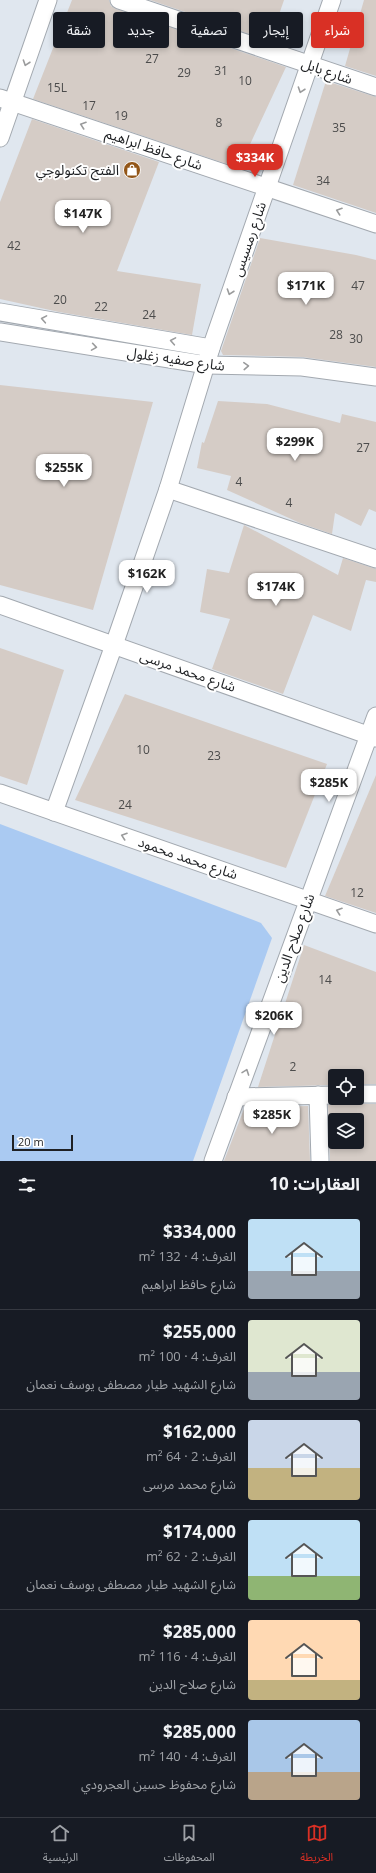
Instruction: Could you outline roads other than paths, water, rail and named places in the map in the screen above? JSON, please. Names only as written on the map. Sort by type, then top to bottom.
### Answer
[{"type":"street","points":[[0,138],[6,100],[48,0]]},
{"type":"street","name":"شارع بابل","points":[[119,0],[376,87]]},
{"type":"street","name":"شارع رمسيس","points":[[54,812],[168,489],[211,348],[332,0]]},
{"type":"street","name":"شارع حافظ ابراهيم","points":[[6,100],[376,224]]},
{"type":"street","name":"شارع صفيه زغلول","points":[[0,312],[211,348]]},
{"type":"street","name":"شارع صفيه زغلول","points":[[0,332],[207,365],[302,366],[376,377]]},
{"type":"street","points":[[168,489],[376,559]]},
{"type":"street","name":"شارع محمد مرسى","points":[[0,606],[373,737]]},
{"type":"street","name":"شارع صلاح الدين","points":[[213,1161],[308,900],[373,737],[376,716]]},
{"type":"street","name":"شارع محمد محمود","points":[[0,793],[376,924]]},
{"type":"street","points":[[364,1094],[376,1094]]},
{"type":"street","points":[[318,1095],[320,1161]]},
{"type":"street","points":[[236,1097],[328,1095]]},
{"type":"place","name":"الفتح تكنولوجي","points":[[132,170]]}]
